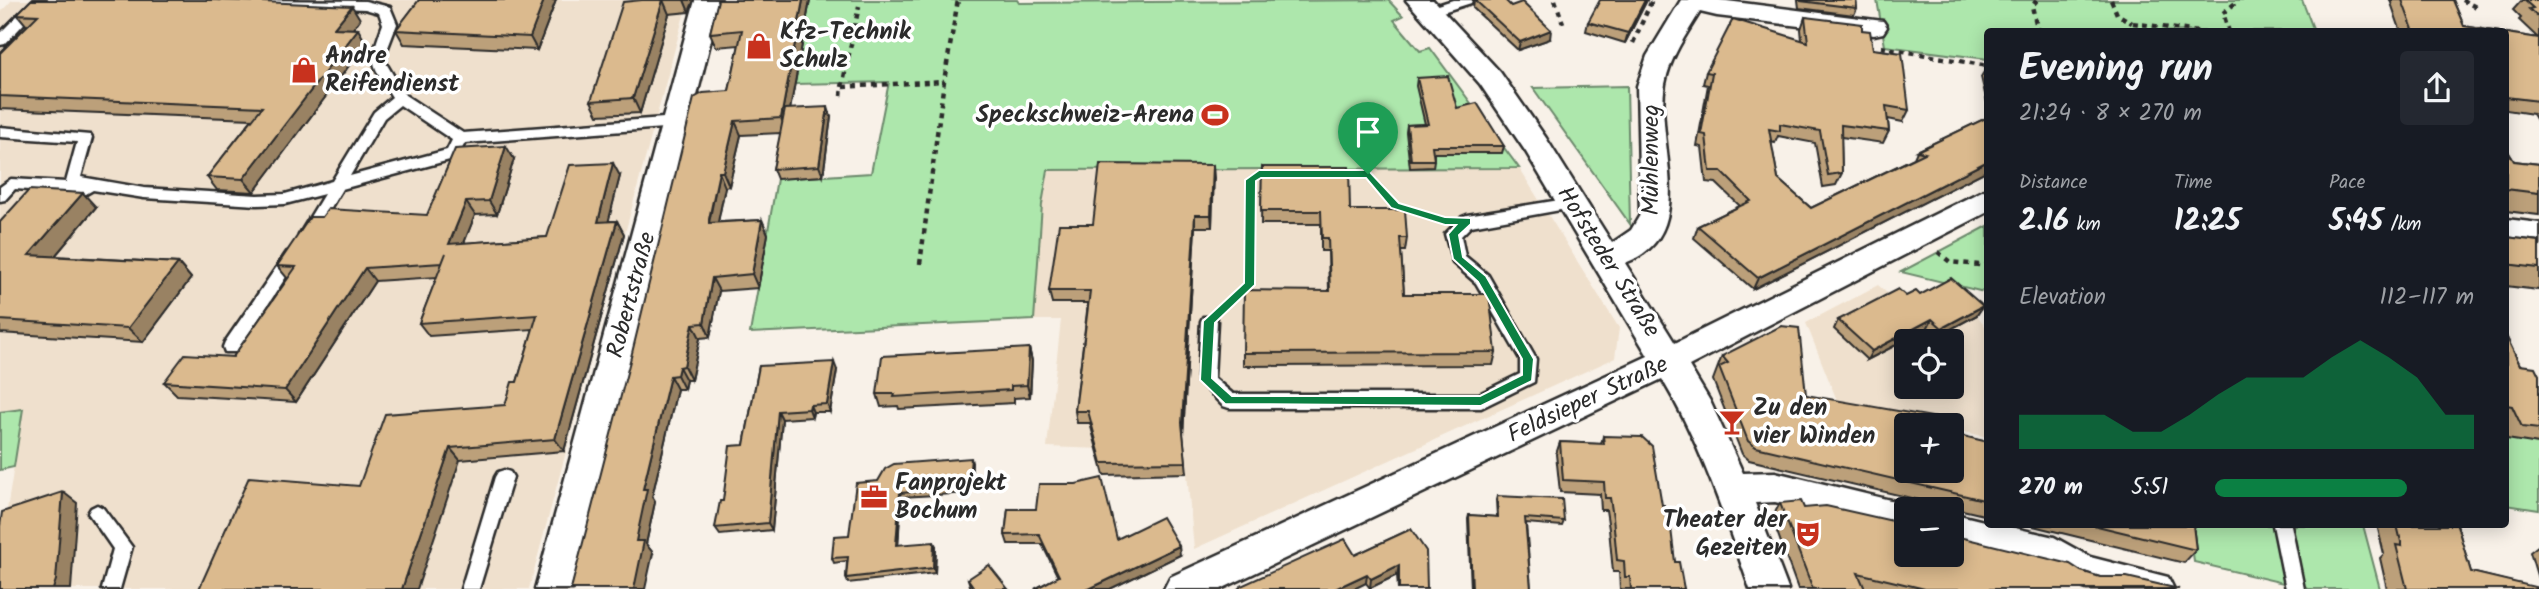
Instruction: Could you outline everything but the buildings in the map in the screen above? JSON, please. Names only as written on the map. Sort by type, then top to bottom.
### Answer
[{"type":"street","name":"Robertstraße","points":[[554,589],[708,0]]},
{"type":"street","name":"Mühlenweg","points":[[1604,258],[1624,254],[1651,229],[1655,215],[1651,86],[1660,56],[1694,1],[1717,8],[1874,27]]},
{"type":"street","name":"Hofsteder Straße","points":[[1424,6],[1490,78],[1572,203],[1693,401],[1732,488],[1769,589]]},
{"type":"street","name":"Feldsieper Straße","points":[[1199,585],[1669,362],[1984,201]]},
{"type":"street","points":[[2509,230],[2539,234]]},
{"type":"street","points":[[1732,488],[1775,486],[1894,515]]},
{"type":"street","points":[[1964,531],[2054,553],[2081,571],[2155,589]]},
{"type":"lane","points":[[0,41],[40,0]]},
{"type":"lane","points":[[246,0],[365,5],[385,10],[390,24],[380,50],[379,63],[400,98],[460,138],[677,122]]},
{"type":"lane","points":[[1424,6],[1466,0]]},
{"type":"lane","points":[[231,346],[326,206],[379,115],[400,98]]},
{"type":"lane","points":[[0,132],[85,138],[73,181],[144,192]]},
{"type":"lane","points":[[0,196],[11,184],[285,199],[452,154],[460,138]]},
{"type":"lane","points":[[1209,321],[1206,380],[1229,401],[1481,401],[1528,377],[1528,359],[1482,279],[1458,259],[1453,234],[1467,221],[1572,203]]},
{"type":"lane","points":[[470,589],[504,477]]},
{"type":"lane","points":[[97,513],[123,547],[111,589]]},
{"type":"lane","points":[[2282,528],[2295,589]]},
{"type":"path","points":[[920,264],[946,88],[944,82],[958,0]]},
{"type":"path","points":[[1555,0],[1563,23]]},
{"type":"path","points":[[1633,43],[1652,0]]},
{"type":"path","points":[[2037,0],[2032,6],[2037,28]]},
{"type":"path","points":[[2111,0],[2117,14],[2132,23],[2169,28]]},
{"type":"path","points":[[2462,0],[2476,7]]},
{"type":"path","points":[[2229,28],[2223,13],[2238,1]]},
{"type":"path","points":[[841,96],[859,6]]},
{"type":"path","points":[[2132,23],[2133,28]]},
{"type":"path","points":[[1874,27],[1881,48],[1984,65]]},
{"type":"path","points":[[842,87],[944,82]]},
{"type":"path","points":[[1209,321],[1249,285],[1250,180],[1259,174],[1273,174]]},
{"type":"path","points":[[1341,174],[1368,174],[1395,205],[1445,221],[1467,221]]},
{"type":"path","points":[[1920,235],[1950,262],[1984,266]]},
{"type":"shaded area","points":[[12,0],[688,0],[529,589],[0,589],[0,553],[23,410],[0,412],[0,13]]},
{"type":"shaded area","points":[[1519,168],[1619,328],[1615,358],[1194,549],[1185,452],[1047,447],[1061,320],[1034,320],[1042,204],[1048,170]]},
{"type":"shaded area","points":[[1878,285],[1927,329],[1894,329],[1894,399],[1964,399],[1964,329],[1951,329],[1977,315],[1984,325],[1984,436],[1964,432],[1964,413],[1894,413],[1894,417],[1838,403],[1806,323]]},
{"type":"green space","name":"Speckschweiz-Arena","points":[[810,0],[1017,0],[1019,3],[1388,0],[1403,16],[1394,20],[1420,51],[1430,48],[1519,168],[1048,170],[1042,204],[1034,320],[750,333],[777,179],[871,173],[889,82],[795,84]]},
{"type":"green space","points":[[1877,0],[2302,0],[2313,28],[1984,28],[1984,58],[1885,46]]},
{"type":"green space","points":[[1627,86],[1630,224],[1533,88]]},
{"type":"green space","points":[[1984,228],[1984,292],[1901,272]]},
{"type":"green space","points":[[23,409],[14,467],[0,470],[0,412]]},
{"type":"green space","points":[[2509,438],[2539,444],[2539,510],[2509,505]]},
{"type":"green space","points":[[2190,528],[2364,528],[2380,589],[2309,589],[2194,562]]},
{"type":"place","name":"Kfz-Technik Schulz","points":[[759,46]]},
{"type":"place","name":"Andre Reifendienst","points":[[304,70]]},
{"type":"place","name":"Speckschweiz-Arena","points":[[1215,115]]},
{"type":"place","name":"Zu den vier Winden","points":[[1732,422]]},
{"type":"place","name":"Fanprojekt Bochum","points":[[874,497]]},
{"type":"place","name":"Theater der Gezeiten","points":[[1808,534]]},
{"type":"route","points":[[1259,174],[1368,174],[1395,205],[1445,221],[1467,221],[1453,234],[1458,259],[1482,279],[1528,359],[1528,377],[1481,401],[1229,401],[1206,380],[1209,321],[1249,285],[1250,180],[1259,174]]}]
